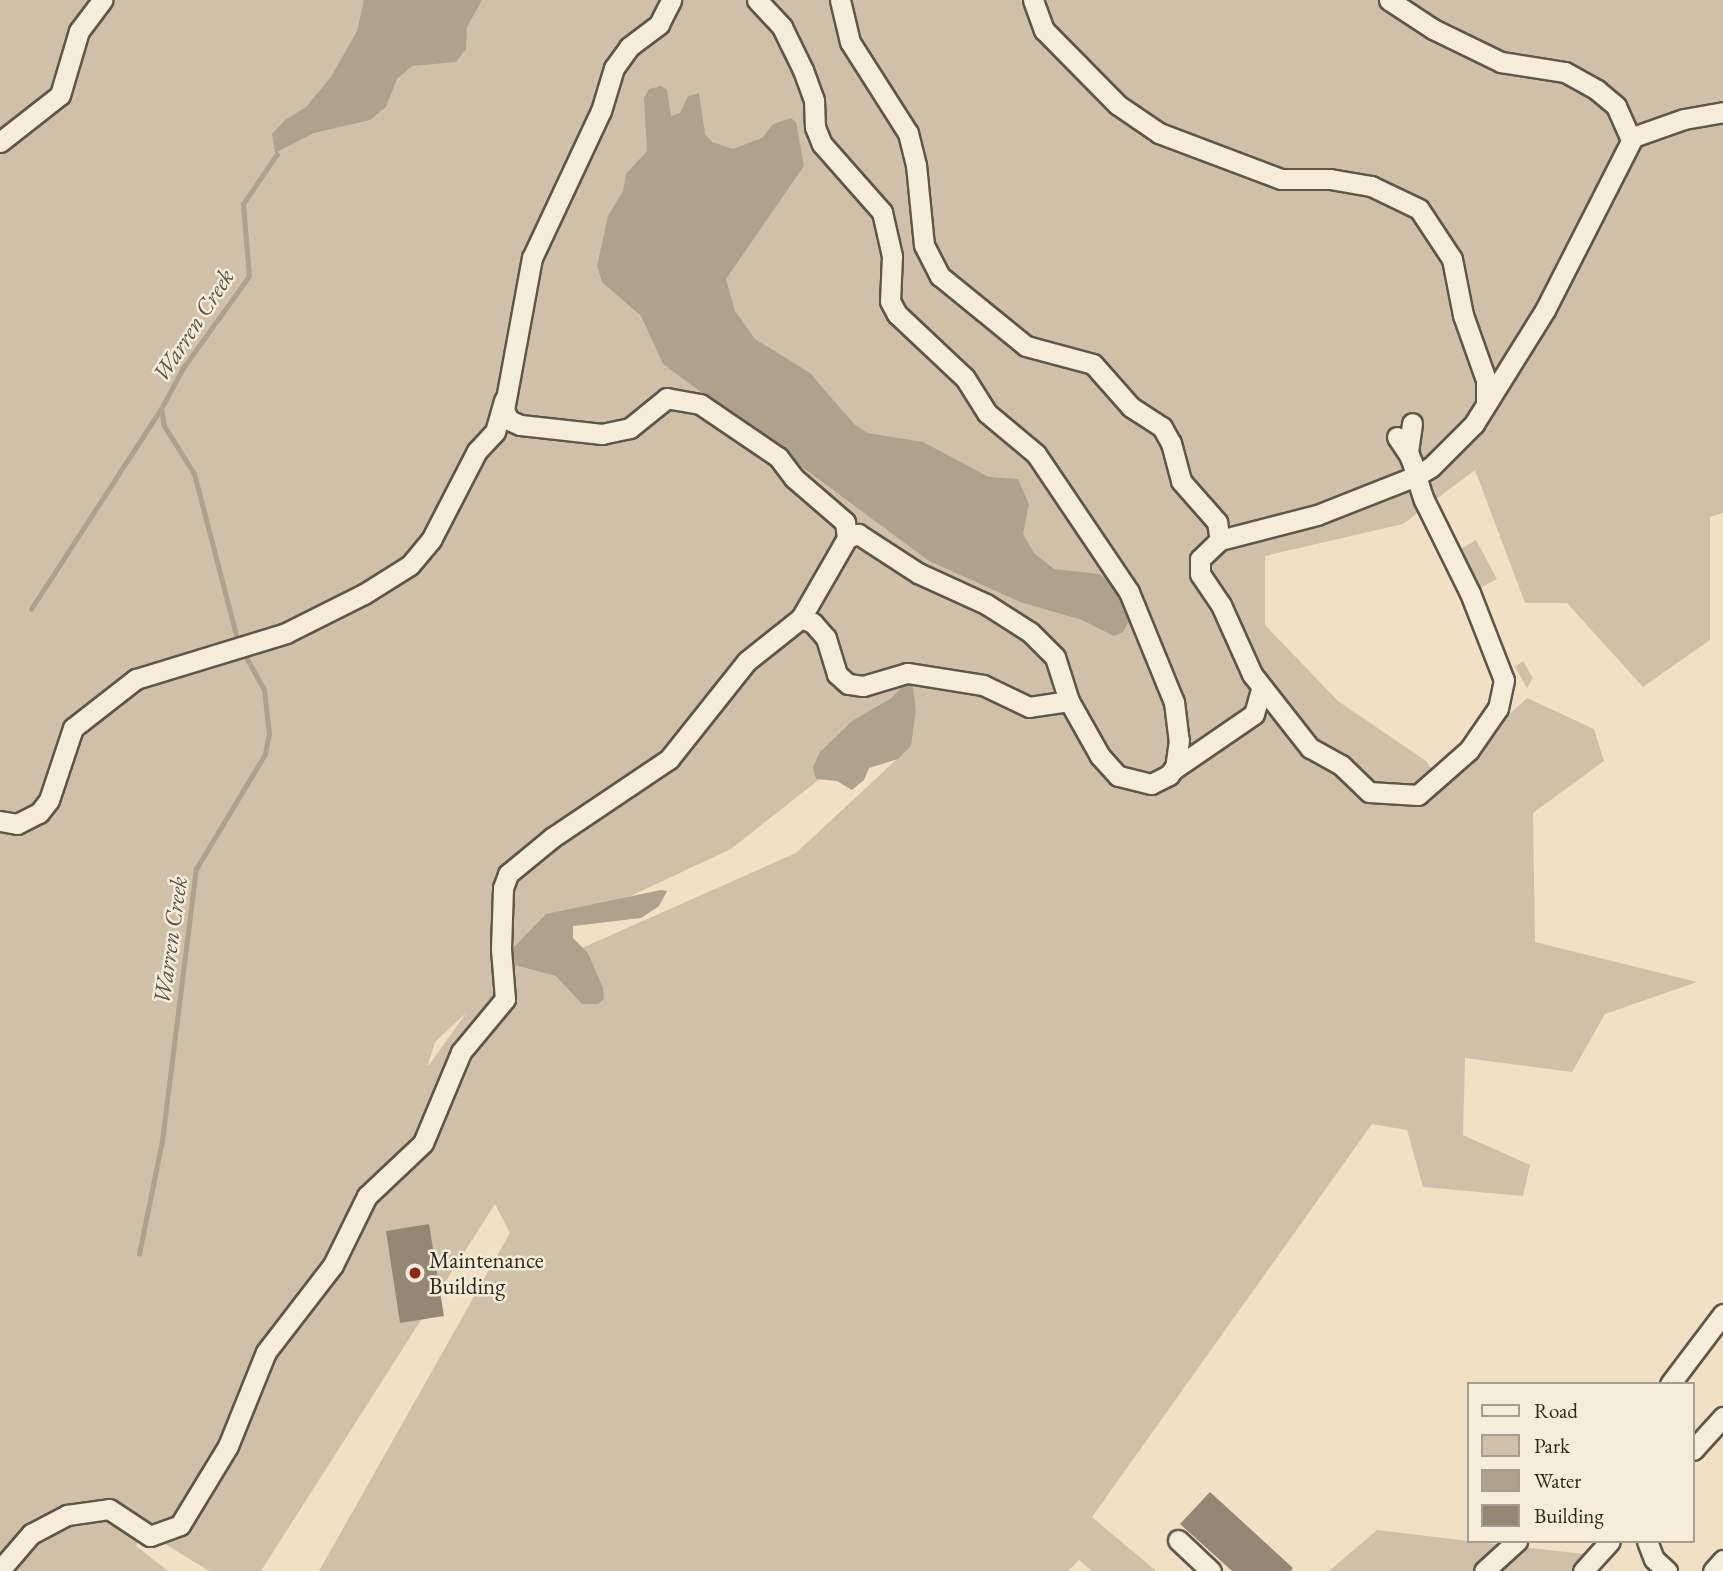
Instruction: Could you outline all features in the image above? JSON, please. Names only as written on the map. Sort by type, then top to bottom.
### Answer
[{"type":"street","points":[[0,142],[60,95],[79,31],[102,0]]},
{"type":"street","points":[[517,424],[504,411],[532,258],[601,111],[614,68],[629,47],[659,24],[671,0]]},
{"type":"street","points":[[757,0],[782,27],[803,70],[822,144],[882,212],[892,256],[890,301],[897,314],[965,378],[987,413],[1036,454],[1129,592],[1174,702],[1179,745],[1174,769]]},
{"type":"street","points":[[839,0],[850,42],[908,133],[916,165],[924,245],[940,276],[1027,346],[1093,365],[1131,407],[1162,428],[1171,443],[1181,481],[1217,523],[1220,540]]},
{"type":"street","points":[[1033,0],[1044,30],[1118,105],[1159,133],[1281,178],[1330,179],[1371,186],[1419,209],[1452,258],[1463,315],[1486,380],[1486,403]]},
{"type":"street","points":[[1389,0],[1433,29],[1501,62],[1570,74],[1610,98],[1634,133]]},
{"type":"street","points":[[1634,133],[1723,112]]},
{"type":"street","points":[[1412,422],[1403,444],[1422,478],[1504,675],[1497,708],[1469,750],[1418,795],[1369,792],[1341,765],[1310,748],[1261,689],[1221,605],[1200,574],[1203,553],[1220,540],[1317,515],[1422,478],[1464,437],[1559,286],[1634,133]]},
{"type":"street","points":[[0,821],[17,824],[39,813],[49,800],[73,728],[136,679],[279,635],[364,594],[410,565],[431,540],[477,451],[495,432],[506,396]]},
{"type":"street","points":[[495,432],[517,424],[614,434],[630,428],[667,398],[700,404],[778,457],[794,478],[850,532],[918,573],[986,604],[1030,632],[1055,657],[1069,701],[1100,756],[1118,776],[1151,784],[1254,714],[1261,689]]},
{"type":"street","points":[[0,1570],[37,1529],[67,1515],[109,1509],[150,1536],[180,1525],[228,1446],[267,1352],[333,1265],[367,1196],[423,1143],[461,1052],[505,999],[500,949],[503,888],[508,874],[553,837],[661,766],[747,661],[801,618],[850,532]]},
{"type":"street","points":[[801,618],[813,623],[826,638],[837,674],[848,684],[863,686],[907,673],[983,685],[1029,707],[1069,701]]},
{"type":"street","points":[[1672,1382],[1723,1314]]},
{"type":"street","points":[[1695,1448],[1723,1417]]},
{"type":"street","points":[[1178,1540],[1211,1571]]},
{"type":"street","points":[[1484,1571],[1515,1543]]},
{"type":"street","points":[[1583,1571],[1608,1543]]},
{"type":"street","points":[[1648,1543],[1654,1559],[1667,1571]]},
{"type":"street","points":[[1713,1571],[1723,1560]]},
{"type":"green space","points":[[0,0],[1723,0],[1723,513],[1710,517],[1710,640],[1643,687],[1567,603],[1525,603],[1475,470],[1403,524],[1265,556],[1265,625],[1338,701],[1426,761],[1439,779],[1527,698],[1594,729],[1604,761],[1533,813],[1535,942],[1697,982],[1605,1014],[1572,1072],[1465,1058],[1463,1135],[1530,1165],[1523,1196],[1423,1187],[1407,1130],[1372,1124],[1092,1517],[1156,1571],[1092,1571],[1079,1560],[1068,1571],[319,1571],[510,1233],[495,1204],[261,1571],[209,1571],[157,1539],[139,1538],[136,1546],[168,1571],[0,1571]],"holes":[[[887,726],[911,739],[911,746],[796,853],[582,948],[543,937],[731,849]],[[466,1013],[429,1065],[428,1065],[435,1042]]]},
{"type":"green space","points":[[1476,540],[1497,579],[1480,588],[1459,550]]},
{"type":"green space","points":[[1523,661],[1533,678],[1527,688],[1515,667]]},
{"type":"green space","points":[[1377,1530],[1468,1540],[1468,1543],[1490,1543],[1603,1556],[1591,1571],[1329,1571]]},
{"type":"water","points":[[364,0],[482,0],[467,27],[466,49],[456,62],[412,66],[397,79],[386,107],[370,120],[314,133],[275,153],[272,134],[285,120],[306,107],[331,77],[357,31]]},
{"type":"water","points":[[661,86],[667,90],[671,116],[680,113],[688,96],[699,93],[705,134],[712,142],[733,149],[762,138],[773,124],[791,118],[796,122],[804,166],[726,279],[735,311],[755,339],[810,373],[854,424],[868,433],[923,442],[989,477],[1018,479],[1029,504],[1023,534],[1034,553],[1054,569],[1099,574],[1114,584],[1127,600],[1130,620],[1123,632],[1114,636],[1082,620],[1020,602],[929,561],[663,364],[641,316],[602,282],[597,266],[608,216],[623,191],[626,174],[647,151],[644,98],[649,89]]},
{"type":"water","points":[[903,679],[912,680],[916,710],[911,746],[898,759],[869,768],[864,780],[852,790],[837,781],[816,779],[813,767],[820,752],[852,721],[890,699],[902,687]]},
{"type":"water","points":[[661,890],[667,891],[659,906],[641,918],[573,926],[573,938],[588,953],[603,988],[604,999],[598,1004],[582,1004],[556,976],[511,964],[512,949],[546,914]]},
{"type":"building","name":"Maintenance Building","points":[[429,1224],[444,1316],[400,1323],[386,1231]]},
{"type":"building","points":[[1210,1492],[1293,1568],[1291,1571],[1232,1571],[1180,1524]]},
{"type":"waterway","name":"Warren Creek","points":[[236,635],[194,474],[164,426],[161,409],[183,368],[249,276],[243,204],[277,154]]},
{"type":"waterway","points":[[31,609],[160,410]]},
{"type":"waterway","name":"Warren Creek","points":[[139,1254],[162,1141],[196,869],[265,754],[269,734],[264,690],[243,652]]},
{"type":"place","name":"Maintenance Building","points":[[415,1273]]}]
